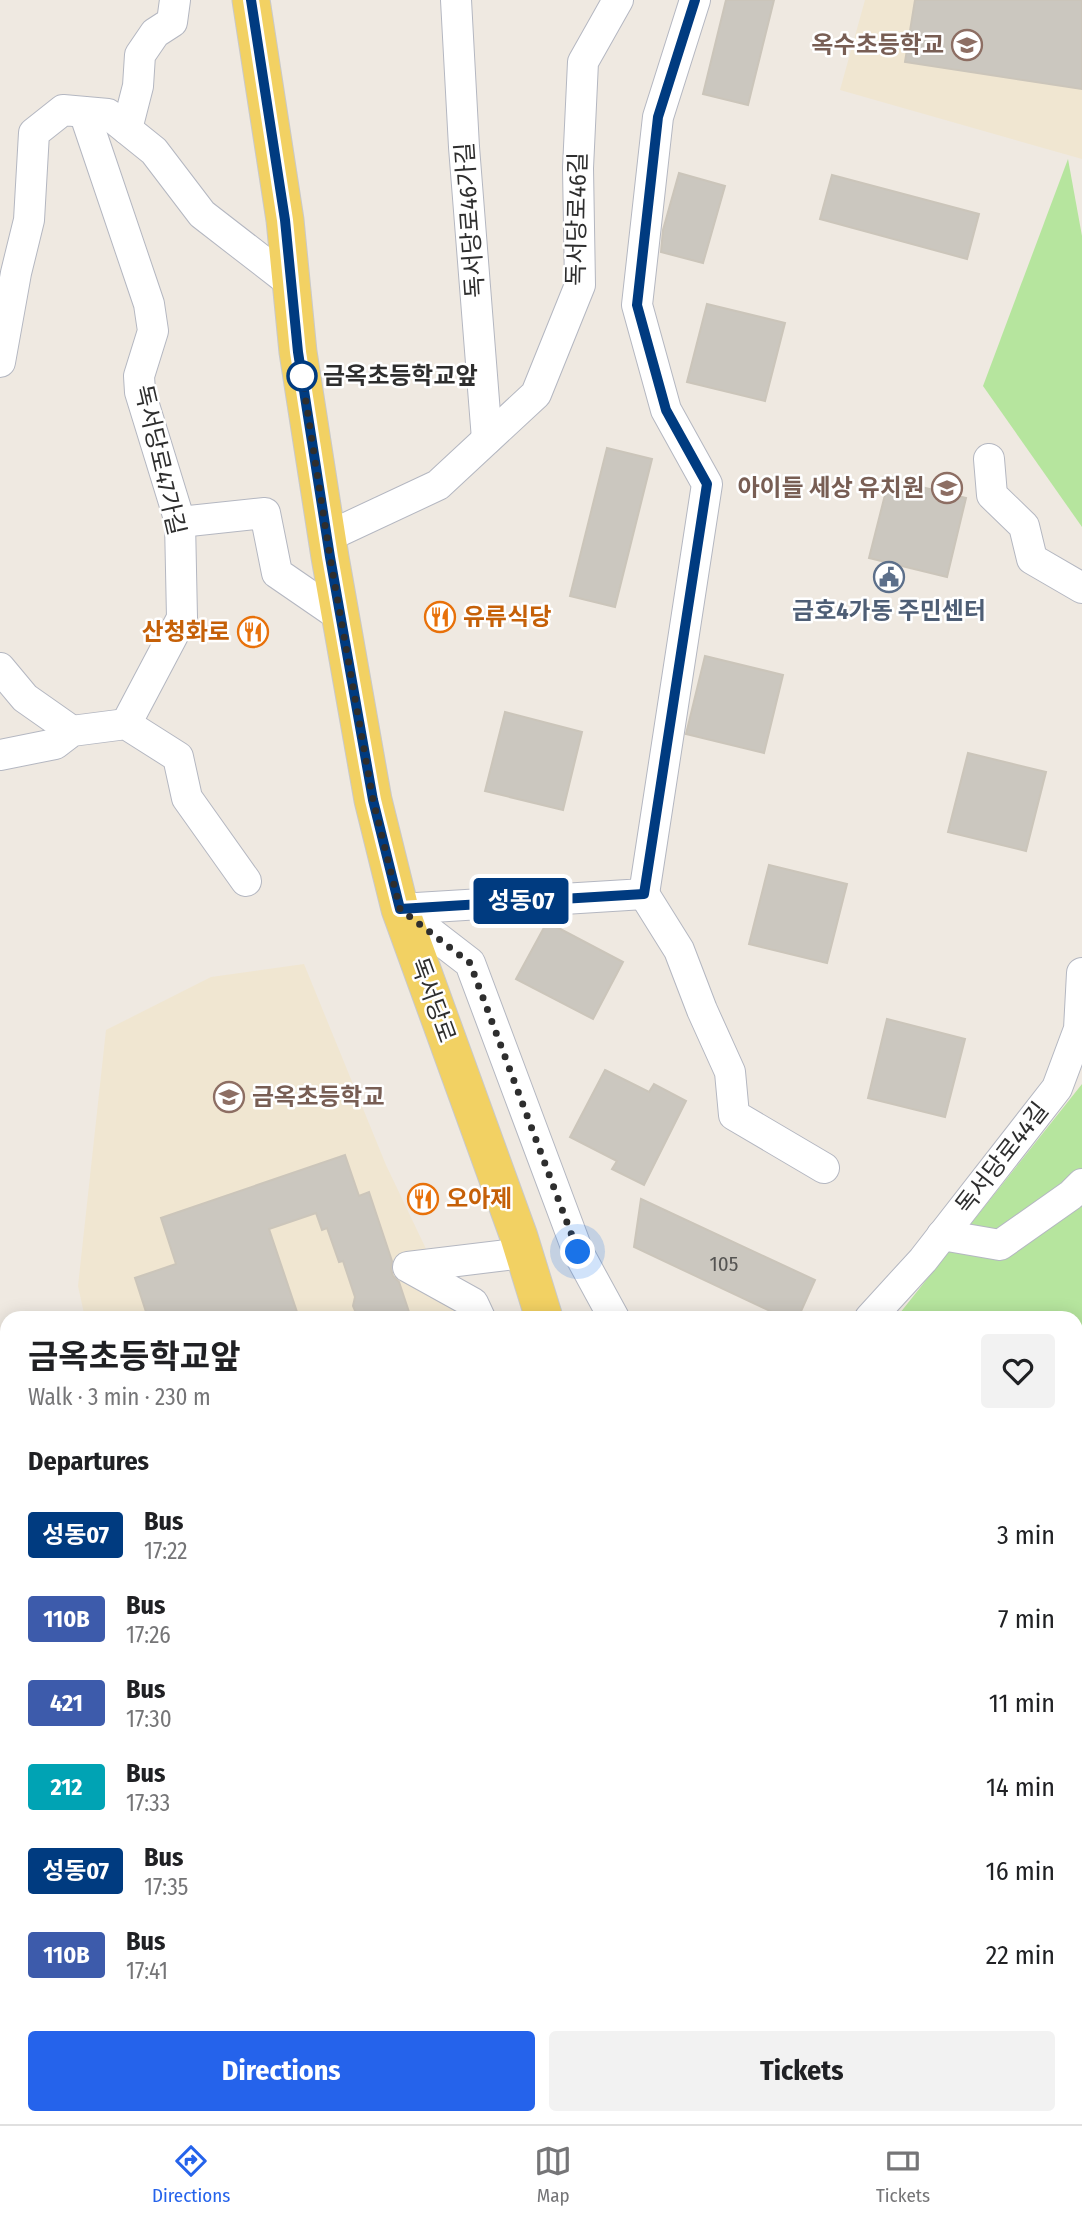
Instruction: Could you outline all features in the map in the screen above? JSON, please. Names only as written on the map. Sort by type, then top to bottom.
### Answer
[{"type":"main road","name":"독서당로","points":[[251,0],[285,220],[298,352],[373,800],[400,909],[519,1237],[542,1311]]},
{"type":"street","points":[[127,129],[138,86],[140,55],[155,33],[172,22],[175,0]]},
{"type":"street","name":"독서당로46가길","points":[[456,0],[464,148],[487,439]]},
{"type":"street","name":"독서당로46길","points":[[327,537],[438,485],[536,394],[580,285],[578,168],[583,62],[618,0]]},
{"type":"street","points":[[695,0],[658,117],[637,305],[666,410],[707,484],[644,894],[679,950],[730,1072],[734,1115],[824,1168]]},
{"type":"street","points":[[0,362],[8,269],[29,220],[34,133],[63,110],[108,114],[154,151],[202,214],[291,283]]},
{"type":"street","name":"독서당로47가길","points":[[84,112],[149,304],[153,331],[139,376],[140,392],[180,522],[182,618],[126,724]]},
{"type":"street","points":[[989,459],[992,495],[1024,526],[1032,559],[1082,588]]},
{"type":"street","points":[[180,522],[265,513],[277,573],[341,617]]},
{"type":"street","points":[[0,668],[25,698],[72,731]]},
{"type":"street","points":[[0,755],[55,744],[72,731],[126,724],[178,757],[187,798],[246,881]]},
{"type":"street","points":[[400,909],[644,894]]},
{"type":"street","points":[[400,909],[470,963],[578,1252],[610,1311]]},
{"type":"street","name":"독서당로44길","points":[[876,1311],[942,1235],[1057,1088],[1079,1029],[1082,973]]},
{"type":"street","points":[[942,1235],[1000,1245],[1071,1195],[1082,1184]]},
{"type":"street","points":[[477,1311],[473,1303],[408,1267],[523,1253]]},
{"type":"shaded area","name":"옥수초등학교","points":[[865,0],[1082,0],[1082,159],[840,90]]},
{"type":"shaded area","name":"금옥초등학교","points":[[304,964],[386,1165],[456,1311],[83,1311],[78,1286],[106,1030],[211,977]]},
{"type":"green space","points":[[1068,159],[1082,236],[1082,527],[983,386]]},
{"type":"green space","points":[[1082,1084],[1082,1311],[902,1311]]},
{"type":"building","points":[[726,0],[774,0],[748,105],[703,94]]},
{"type":"building","points":[[915,0],[1082,0],[1082,89],[905,62]]},
{"type":"building","points":[[679,173],[725,186],[703,263],[661,252],[663,230]]},
{"type":"building","points":[[832,175],[979,214],[967,259],[820,219]]},
{"type":"building","points":[[707,304],[785,323],[765,401],[687,382]]},
{"type":"building","points":[[607,448],[652,459],[615,607],[570,596]]},
{"type":"building","points":[[889,479],[966,498],[947,577],[869,558]]},
{"type":"building","points":[[705,656],[783,675],[764,753],[686,734]]},
{"type":"building","points":[[505,712],[582,732],[563,810],[485,791]]},
{"type":"building","points":[[968,753],[1046,772],[1026,851],[948,832]]},
{"type":"building","points":[[769,865],[847,884],[827,963],[749,944]]},
{"type":"building","points":[[547,922],[623,962],[593,1019],[516,979]]},
{"type":"building","points":[[887,1019],[965,1039],[945,1117],[868,1098]]},
{"type":"building","points":[[605,1070],[649,1092],[654,1084],[686,1101],[644,1185],[612,1169],[617,1161],[570,1137]]},
{"type":"building","points":[[345,1155],[359,1196],[369,1192],[392,1261],[393,1276],[399,1282],[409,1311],[355,1311],[355,1297],[343,1261],[339,1262],[327,1228],[322,1230],[316,1213],[269,1229],[297,1311],[146,1311],[135,1278],[176,1264],[161,1218]]},
{"type":"building","points":[[641,1199],[815,1280],[801,1311],[770,1311],[634,1247]]},
{"type":"bus line","name":"성동07","points":[[251,0],[285,220],[298,352],[330,557],[373,800],[400,909],[644,894],[707,484],[666,410],[637,305],[658,117],[695,0]]},
{"type":"place","name":"옥수초등학교","points":[[967,45]]},
{"type":"place","name":"금옥초등학교앞","points":[[302,376]]},
{"type":"place","name":"아이들 세상 유치원","points":[[947,488]]},
{"type":"place","name":"금호4가동 주민센터","points":[[889,577]]},
{"type":"place","name":"유류식당","points":[[440,617]]},
{"type":"place","name":"산청화로","points":[[253,632]]},
{"type":"place","name":"금옥초등학교","points":[[229,1097]]},
{"type":"place","name":"오아제","points":[[423,1199]]},
{"type":"route","points":[[302,376],[330,557],[373,800],[400,909],[470,963],[578,1252]]}]
